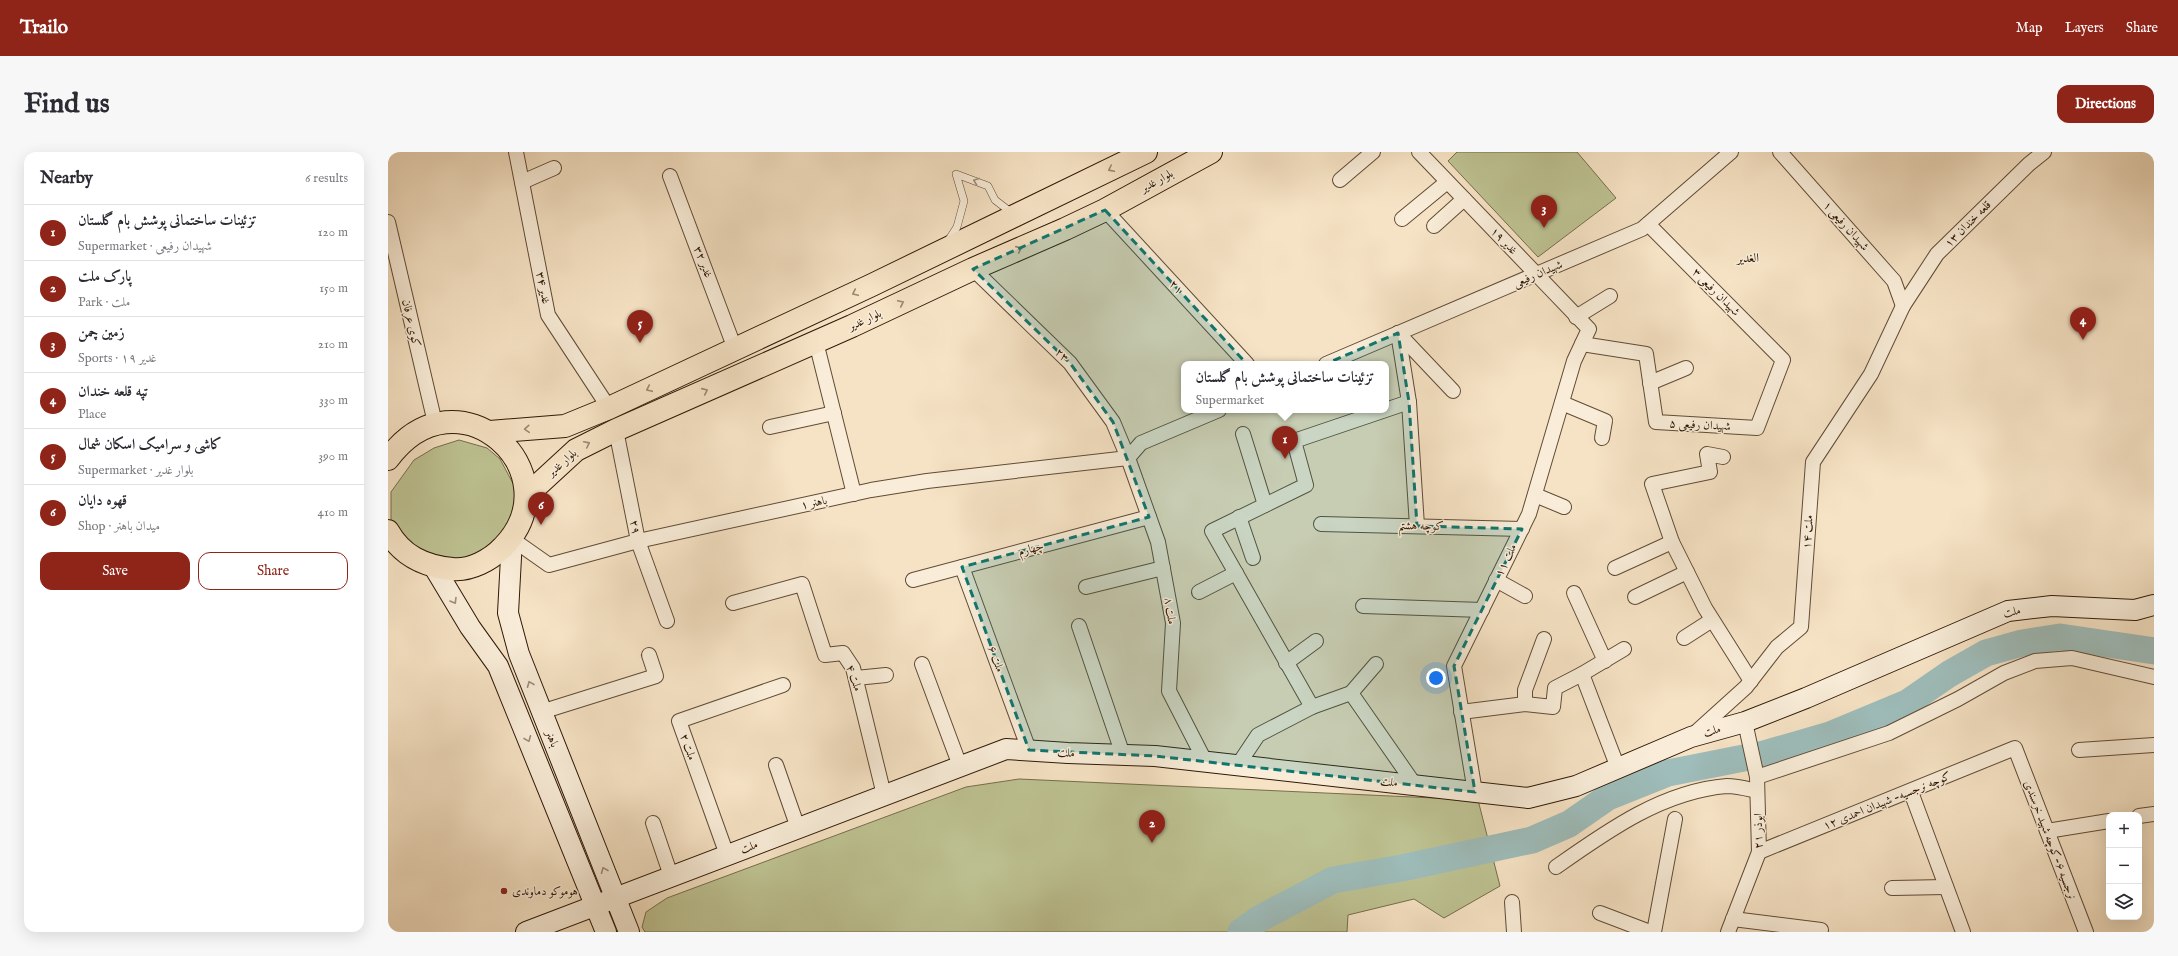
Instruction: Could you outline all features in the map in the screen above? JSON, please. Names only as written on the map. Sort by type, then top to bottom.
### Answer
[{"type":"main road","points":[[490,432],[565,426],[609,408],[1146,152]]},
{"type":"main road","name":"بلوار غدیر","points":[[526,496],[576,450],[616,430],[816,342],[1105,210],[1211,152]]},
{"type":"main road","points":[[388,458],[400,443],[416,431],[435,423],[454,421],[472,424],[490,432],[505,444],[516,459],[523,477],[526,496],[522,519],[512,539],[496,554],[477,565],[456,569],[434,567],[419,562],[406,553],[390,538]]},
{"type":"main road","name":"باهنر","points":[[512,539],[508,613],[518,654],[629,932]]},
{"type":"main road","name":"باهنر","points":[[434,567],[470,628],[498,666],[606,932]]},
{"type":"main road","name":"ملت","points":[[526,932],[1006,749],[1205,761],[1528,798],[1576,786],[1691,737],[1745,722],[1806,698],[2008,611],[2052,606],[2135,610],[2154,605]]},
{"type":"street","name":"۳۴ غدیر","points":[[516,152],[548,315],[609,408]]},
{"type":"street","points":[[1340,180],[1373,152]]},
{"type":"street","name":"۱۹ غدیر","points":[[1419,152],[1588,329]]},
{"type":"street","name":"شهیدان رفیعی","points":[[1333,361],[1642,229],[1731,152]]},
{"type":"street","name":"۱ شهیدان رفیعی","points":[[1780,152],[1894,281],[1903,306]]},
{"type":"street","name":"۱۳ قلعه خندان","points":[[1903,306],[1937,254],[2029,164],[2044,152]]},
{"type":"street","points":[[522,182],[554,168]]},
{"type":"street","name":"۳۲ غدیر","points":[[670,176],[735,349]]},
{"type":"street","points":[[1402,219],[1448,182]]},
{"type":"street","points":[[1434,226],[1464,199]]},
{"type":"street","name":"۲۱","points":[[1105,210],[1244,361]]},
{"type":"street","name":"کوی عرفان","points":[[388,222],[435,423]]},
{"type":"street","name":"۳ شهیدان رفیعی","points":[[1648,224],[1783,360]]},
{"type":"street","name":"۲۳","points":[[973,269],[1070,363],[1113,422],[1128,458]]},
{"type":"street","points":[[1576,317],[1610,296]]},
{"type":"street","name":"۱۴ ملت","points":[[1691,737],[1751,681],[1777,647],[1801,627],[1813,462],[1871,374],[1903,306]]},
{"type":"street","name":"۱۱ ملت","points":[[1474,792],[1454,666],[1522,529],[1535,495],[1574,361],[1588,329]]},
{"type":"street","points":[[1398,333],[1453,391]]},
{"type":"street","points":[[1398,333],[1409,402],[1417,526]]},
{"type":"street","points":[[816,342],[854,494]]},
{"type":"street","name":"۵ شهیدان رفیعی","points":[[1582,344],[1646,354],[1656,422],[1757,428],[1783,360]]},
{"type":"street","points":[[1650,383],[1686,368]]},
{"type":"street","points":[[1389,409],[1409,402]]},
{"type":"street","points":[[1562,403],[1606,421],[1602,438]]},
{"type":"street","points":[[770,427],[834,413]]},
{"type":"street","points":[[1128,458],[1141,443],[1212,413]]},
{"type":"street","points":[[1312,707],[1212,531],[1306,485],[1294,441],[1377,413]]},
{"type":"street","name":"۲۹","points":[[616,430],[638,541],[667,621]]},
{"type":"street","points":[[1243,434],[1265,505]]},
{"type":"street","points":[[1723,457],[1707,454],[1710,472],[1652,484],[1672,542],[1687,572],[1712,620],[1751,681]]},
{"type":"street","name":"باهنر ۱","points":[[512,539],[550,565],[638,541],[854,494],[927,481],[1128,458]]},
{"type":"street","name":"۸ ملت","points":[[1128,458],[1158,542],[1174,623],[1170,691],[1205,761]]},
{"type":"street","points":[[1535,495],[1564,507]]},
{"type":"street","name":"چهارم","points":[[912,580],[962,568],[1149,517]]},
{"type":"street","points":[[1239,517],[1253,558]]},
{"type":"street","name":"کوچه هشتم","points":[[1321,524],[1522,529]]},
{"type":"street","points":[[1615,568],[1672,542]]},
{"type":"street","name":"۶ ملت","points":[[962,568],[1030,750]]},
{"type":"street","points":[[1086,587],[1163,568]]},
{"type":"street","points":[[1635,597],[1687,572]]},
{"type":"street","points":[[1199,592],[1236,573]]},
{"type":"street","points":[[1496,580],[1525,596]]},
{"type":"street","name":"۴ ملت","points":[[732,603],[802,584],[825,655],[843,652],[853,668],[884,795]]},
{"type":"street","points":[[1574,593],[1605,660]]},
{"type":"street","points":[[1363,606],[1482,610]]},
{"type":"street","points":[[1684,638],[1712,620]]},
{"type":"street","points":[[1079,626],[1123,755]]},
{"type":"street","points":[[1525,704],[1525,690],[1544,640]]},
{"type":"street","points":[[1286,663],[1316,641]]},
{"type":"street","points":[[1461,712],[1525,704],[1553,707],[1555,688],[1624,649]]},
{"type":"street","points":[[541,712],[656,676],[649,655]]},
{"type":"street","points":[[1757,775],[1889,733],[1958,699],[2004,673],[2035,661],[2072,658],[2154,677]]},
{"type":"street","points":[[922,664],[960,766]]},
{"type":"street","points":[[1238,765],[1258,735],[1312,707],[1351,693],[1376,664]]},
{"type":"street","points":[[1582,674],[1618,768]]},
{"type":"street","points":[[856,678],[886,675]]},
{"type":"street","name":"۲ ملت","points":[[726,855],[679,720],[783,685]]},
{"type":"street","points":[[1351,693],[1415,785]]},
{"type":"street","name":"۲۱ ابوذر","points":[[1730,926],[1759,852],[1757,775],[1745,722]]},
{"type":"street","points":[[2079,750],[2154,744]]},
{"type":"street","name":"کوچه نرجسیه- شهیدان احمدی ۱۲","points":[[1759,852],[1911,792],[2015,748]]},
{"type":"street","name":"نرجسیه ۶-کوچه شهید خرسندی","points":[[2015,748],[2086,932]]},
{"type":"street","points":[[776,765],[798,828]]},
{"type":"street","points":[[1556,867],[1620,824],[1651,807],[1674,798],[1727,786],[1757,791]]},
{"type":"street","points":[[1911,792],[1963,932]]},
{"type":"street","points":[[2142,816],[2154,814]]},
{"type":"street","points":[[1654,932],[1675,819]]},
{"type":"street","points":[[2047,831],[2106,821]]},
{"type":"street","points":[[653,823],[671,876]]},
{"type":"street","points":[[1892,888],[1946,887]]},
{"type":"street","points":[[1512,902],[1514,932]]},
{"type":"street","points":[[1600,913],[1650,932]]},
{"type":"street","points":[[1730,926],[1821,930]]},
{"type":"lane","points":[[941,251],[957,228],[964,201],[956,174],[988,186],[995,200],[1014,215]]},
{"type":"highlighted area","points":[[1105,210],[1269,388],[1398,333],[1409,402],[1417,526],[1522,529],[1454,666],[1475,792],[1155,756],[1029,750],[962,567],[1149,517],[1113,422],[1070,363],[973,269]]},
{"type":"green space","points":[[1457,152],[1577,152],[1616,198],[1538,257],[1448,161]]},
{"type":"green space","points":[[459,440],[487,448],[500,459],[517,491],[508,542],[445,569],[391,534],[391,492],[414,460],[434,448]]},
{"type":"green space","points":[[1019,779],[1478,800],[1500,886],[1444,918],[1414,899],[1348,915],[1347,932],[645,932],[642,927],[646,912],[667,898],[966,787]]},
{"type":"waterway","points":[[1241,932],[1259,919],[1333,880],[1402,868],[1532,840],[1569,824],[1608,797],[1668,773],[1764,754],[1830,735],[1907,703],[1949,674],[1986,653],[2022,643],[2060,637],[2154,651]]},
{"type":"place","name":"زمین چمن","points":[[1544,228]]},
{"type":"place","name":"تپه قلعه خندان","points":[[2083,340]]},
{"type":"place","name":"کاشی و سرامیک اسکان شمال","points":[[640,343]]},
{"type":"place","name":"تزئینات ساختمانی پوشش بام گلستان","points":[[1285,459]]},
{"type":"place","name":"قهوه دایان","points":[[541,525]]},
{"type":"place","name":"پارک ملت","points":[[1152,843]]},
{"type":"place","name":"هوموکو دماوندی","points":[[504,891]]},
{"type":"district","name":"الغدیر","points":[[1748,258]]}]
